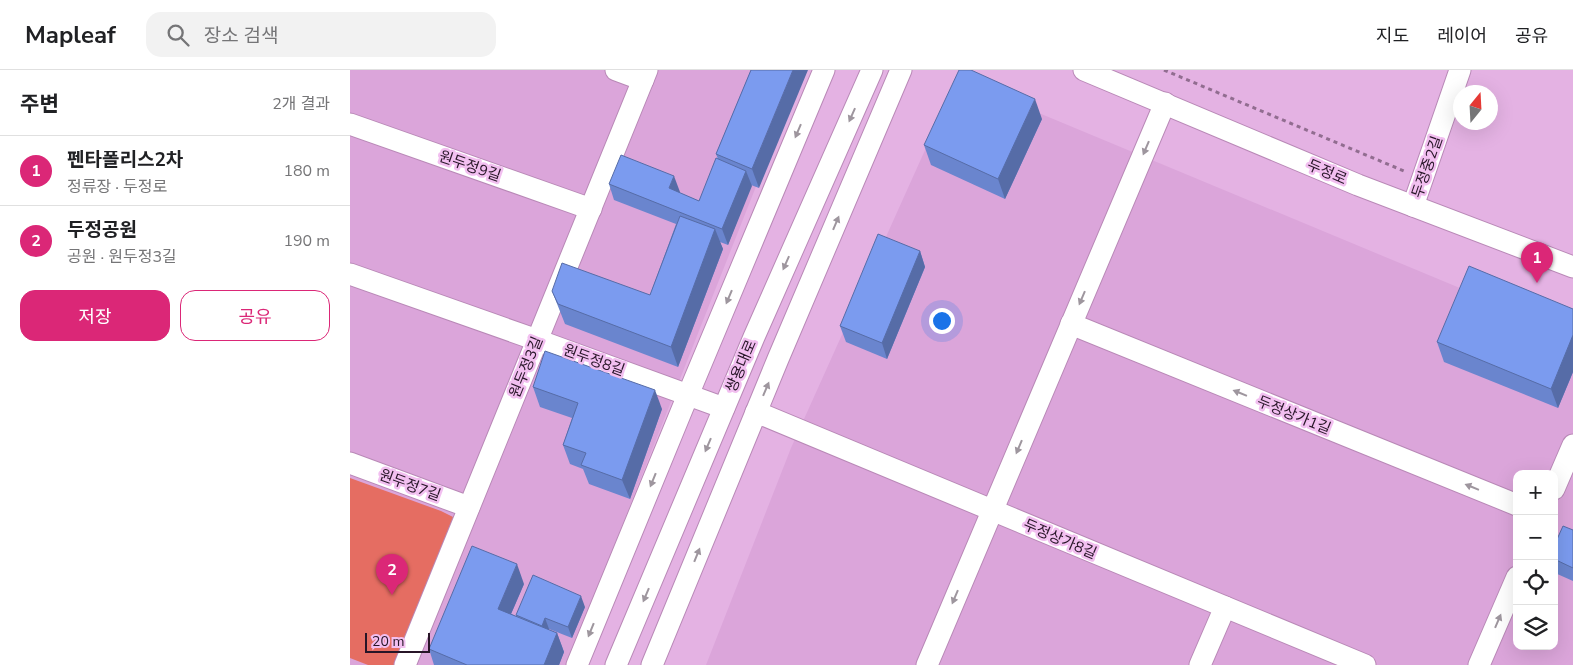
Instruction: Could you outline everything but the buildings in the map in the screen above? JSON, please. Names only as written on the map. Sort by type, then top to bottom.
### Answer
[{"type":"street","points":[[616,70],[645,75]]},
{"type":"street","points":[[577,665],[824,70]]},
{"type":"street","name":"두정로","points":[[1084,70],[1358,185],[1573,268]]},
{"type":"street","name":"두정중2길","points":[[1413,206],[1460,70]]},
{"type":"street","name":"쌍용대로","points":[[616,665],[724,408],[870,71]]},
{"type":"street","points":[[652,665],[756,412],[903,74]]},
{"type":"street","name":"원두정3길","points":[[405,665],[645,75]]},
{"type":"street","points":[[927,665],[1165,103]]},
{"type":"street","name":"원두정9길","points":[[350,124],[591,208]]},
{"type":"street","name":"원두정8길","points":[[350,274],[724,408]]},
{"type":"street","name":"두정상가1길","points":[[1071,324],[1513,503]]},
{"type":"street","name":"두정상가8길","points":[[756,412],[1365,665]]},
{"type":"street","points":[[1558,480],[1573,445]]},
{"type":"street","name":"원두정7길","points":[[350,463],[469,507]]},
{"type":"street","points":[[1480,665],[1513,587]]},
{"type":"street","points":[[1200,665],[1225,607]]},
{"type":"path","points":[[1164,70],[1423,179]]},
{"type":"shaded area","points":[[350,70],[802,70],[567,665],[350,665]]},
{"type":"shaded area","points":[[957,79],[1573,335],[1573,665],[706,665],[791,448]]},
{"type":"shaded area","points":[[350,478],[441,511],[453,517],[458,523],[402,665],[368,665],[350,658]]},
{"type":"place","name":"펜타폴리스2차","points":[[1537,283]]},
{"type":"place","name":"두정공원","points":[[392,595]]}]
